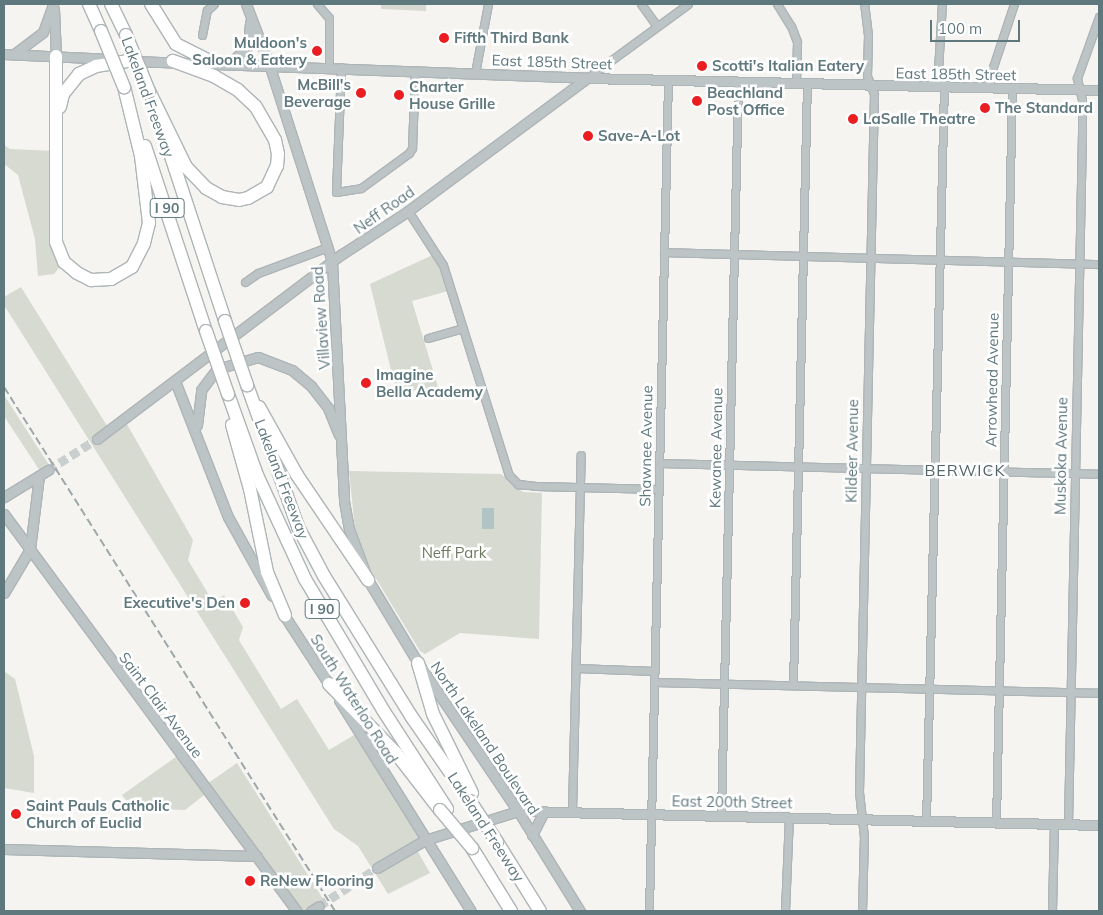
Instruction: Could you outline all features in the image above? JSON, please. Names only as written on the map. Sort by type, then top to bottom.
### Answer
[{"type":"highway","name":"Lakeland Freeway","points":[[89,4],[124,88],[227,394],[257,475],[305,579],[444,810],[472,848],[511,911]]},
{"type":"highway","name":"Lakeland Freeway","points":[[111,4],[126,34],[149,91],[225,321],[298,528],[324,576],[410,716],[473,800],[540,911]]},
{"type":"highway","points":[[151,4],[176,44],[211,62]]},
{"type":"highway","points":[[56,56],[56,242],[59,253],[70,268],[85,278],[111,279],[132,267],[149,223],[141,156],[124,88]]},
{"type":"highway","points":[[56,121],[63,94],[79,74],[96,66],[129,60]]},
{"type":"highway","points":[[149,91],[186,167],[206,188],[222,197],[239,200],[254,196],[267,187],[277,166],[278,154],[275,140],[255,106],[238,90],[214,76],[173,61]]},
{"type":"highway","points":[[249,391],[267,419],[297,475],[368,580]]},
{"type":"highway","points":[[227,394],[250,489],[259,546],[285,616]]},
{"type":"highway","points":[[418,664],[433,714],[473,800]]},
{"type":"highway","points":[[329,684],[396,753],[444,810]]},
{"type":"street","points":[[14,54],[43,32],[54,4]]},
{"type":"street","points":[[54,4],[56,56]]},
{"type":"street","points":[[202,35],[205,16],[214,4]]},
{"type":"street","name":"Villaview Road","points":[[246,4],[269,64],[332,262],[349,529],[368,580]]},
{"type":"street","points":[[317,4],[329,18],[329,66]]},
{"type":"street","points":[[475,73],[488,4]]},
{"type":"street","points":[[641,4],[657,26]]},
{"type":"street","name":"Neff Road","points":[[97,439],[332,262],[408,211],[688,4]]},
{"type":"street","points":[[777,4],[791,26],[797,42],[796,83]]},
{"type":"street","name":"Kildeer Avenue","points":[[862,911],[864,837],[860,819],[860,687],[874,94],[867,76],[868,35],[864,4]]},
{"type":"street","points":[[926,820],[939,261],[942,4]]},
{"type":"street","points":[[986,88],[1014,4]]},
{"type":"street","points":[[231,62],[248,46],[250,14]]},
{"type":"street","name":"Muskoka Avenue","points":[[1068,824],[1082,130],[1080,90],[1077,78],[1099,17]]},
{"type":"street","name":"East 185th Street","points":[[4,54],[129,60],[341,66],[587,78],[1099,90]]},
{"type":"street","points":[[341,66],[336,192],[361,188],[409,153],[415,71]]},
{"type":"street","name":"Shawnee Avenue","points":[[649,911],[668,80]]},
{"type":"street","name":"Kewanee Avenue","points":[[722,815],[738,82]]},
{"type":"street","points":[[793,685],[807,83]]},
{"type":"street","name":"Arrowhead Avenue","points":[[996,822],[1012,89]]},
{"type":"street","points":[[408,211],[444,265],[509,475],[518,484],[579,488],[659,489]]},
{"type":"street","points":[[245,282],[258,273],[328,247]]},
{"type":"street","points":[[664,252],[1099,264]]},
{"type":"street","points":[[428,338],[462,328]]},
{"type":"street","points":[[201,444],[196,418],[197,402],[206,382],[216,369],[258,357],[292,370],[311,386],[328,408],[342,442]]},
{"type":"street","name":"South Waterloo Road","points":[[175,381],[232,526],[248,559],[329,684],[471,911]]},
{"type":"street","points":[[572,811],[581,455]]},
{"type":"street","points":[[659,463],[1099,474]]},
{"type":"street","points":[[4,497],[48,470]]},
{"type":"street","points":[[4,593],[30,549],[39,476]]},
{"type":"street","name":"Saint Clair Avenue","points":[[4,514],[297,911]]},
{"type":"street","name":"North Lakeland Boulevard","points":[[368,580],[418,664],[518,811],[580,911]]},
{"type":"street","points":[[576,668],[655,671]]},
{"type":"street","points":[[655,682],[1099,693]]},
{"type":"street","name":"East 200th Street","points":[[377,868],[426,840],[518,811],[1099,825]]},
{"type":"street","points":[[532,835],[544,811]]},
{"type":"street","points":[[785,911],[789,817]]},
{"type":"street","points":[[1052,911],[1054,824]]},
{"type":"street","points":[[4,849],[257,856]]},
{"type":"green space","points":[[381,4],[426,4],[426,11],[381,9]]},
{"type":"green space","points":[[4,145],[10,149],[56,151],[56,209],[64,262],[54,274],[38,276],[35,239],[18,175],[4,164]]},
{"type":"green space","points":[[437,253],[452,290],[412,301],[438,387],[397,395],[370,284]]},
{"type":"green space","points":[[21,287],[109,429],[124,419],[193,540],[188,560],[213,602],[224,595],[243,627],[239,640],[281,709],[297,699],[329,750],[359,732],[425,840],[414,845],[430,873],[388,894],[358,846],[334,829],[4,305],[4,297]]},
{"type":"green space","points":[[4,395],[51,468],[42,474],[4,416]]},
{"type":"green space","name":"Neff Park","points":[[349,471],[501,474],[523,492],[542,493],[539,639],[460,633],[425,654],[420,651],[364,559],[355,529]]},
{"type":"green space","points":[[4,671],[15,679],[34,756],[34,793],[4,788]]},
{"type":"green space","points":[[180,754],[204,786],[237,763],[325,902],[311,911],[297,911],[208,792],[185,810],[132,808],[122,795]]},
{"type":"shaded area","points":[[482,508],[494,508],[494,529],[482,529]]},
{"type":"tunnel","points":[[48,470],[97,439]]},
{"type":"tunnel","points":[[319,906],[377,868]]},
{"type":"railway","points":[[4,387],[335,911]]},
{"type":"place","name":"Fifth Third Bank","points":[[444,38]]},
{"type":"place","name":"Muldoon's Saloon & Eatery","points":[[317,51]]},
{"type":"place","name":"Scotti's Italian Eatery","points":[[702,66]]},
{"type":"place","name":"McBill's Beverage","points":[[361,93]]},
{"type":"place","name":"Charter House Grille","points":[[399,95]]},
{"type":"place","name":"Beachland Post Office","points":[[697,101]]},
{"type":"place","name":"The Standard","points":[[985,108]]},
{"type":"place","name":"LaSalle Theatre","points":[[853,119]]},
{"type":"place","name":"Save-A-Lot","points":[[588,136]]},
{"type":"place","name":"Imagine Bella Academy","points":[[366,383]]},
{"type":"place","name":"Executive's Den","points":[[245,603]]},
{"type":"place","name":"Saint Pauls Catholic Church of Euclid","points":[[16,814]]},
{"type":"place","name":"ReNew Flooring","points":[[250,881]]},
{"type":"district","name":"BERWICK","points":[[965,470]]}]
